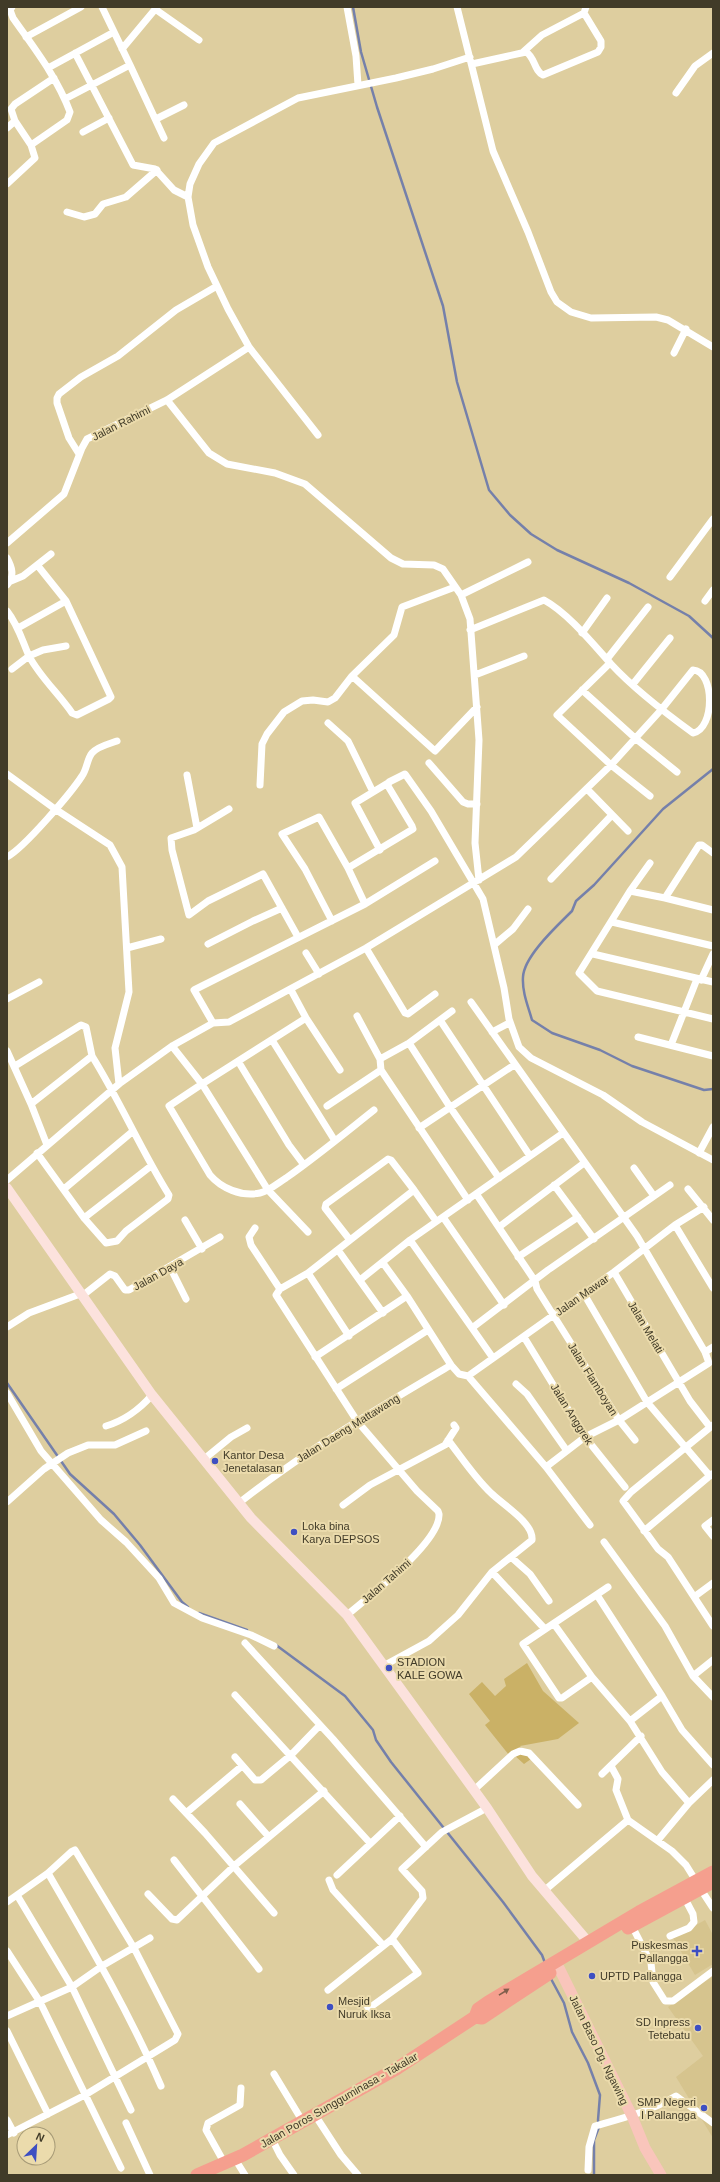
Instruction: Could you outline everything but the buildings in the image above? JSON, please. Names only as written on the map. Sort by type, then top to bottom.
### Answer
[{"type":"highway","points":[[550,1970],[684,1897],[713,1872]]},
{"type":"highway","points":[[550,1970],[589,1943],[639,1912],[698,1884],[713,1882]]},
{"type":"highway","name":"Jalan Poros Sungguminasa - Takalar","points":[[197,2175],[230,2161],[272,2139],[396,2069],[475,2017],[482,2018],[550,1970]]},
{"type":"main road","name":"Jalan Baso Dg. Ngawing","points":[[550,1970],[632,2116],[645,2148],[661,2175]]},
{"type":"street","points":[[12,7],[10,10],[13,18],[48,68],[65,99],[70,112],[67,120],[31,145]]},
{"type":"street","points":[[26,37],[81,7]]},
{"type":"street","points":[[102,7],[164,138]]},
{"type":"street","points":[[347,7],[361,84]]},
{"type":"street","points":[[457,7],[492,151],[528,232],[551,292],[557,302],[571,312],[580,316],[617,318],[656,317],[668,320],[686,329],[713,347]]},
{"type":"street","points":[[122,49],[156,8],[199,40]]},
{"type":"street","points":[[318,435],[249,348],[217,286],[193,225],[188,197],[190,184],[199,164],[206,153],[221,138],[298,98],[471,61],[523,52],[530,54],[539,73],[543,75],[598,52],[601,47],[600,41],[585,10],[542,35],[523,52]]},
{"type":"street","points":[[48,68],[114,32]]},
{"type":"street","points":[[75,53],[133,165],[157,170],[174,190],[188,197]]},
{"type":"street","points":[[676,93],[695,66],[713,53]]},
{"type":"street","points":[[65,99],[93,86],[130,65]]},
{"type":"street","points":[[7,184],[35,158],[31,145],[11,113],[12,106],[54,78]]},
{"type":"street","points":[[156,119],[184,104]]},
{"type":"street","points":[[83,132],[109,118]]},
{"type":"street","points":[[7,128],[15,121]]},
{"type":"street","points":[[67,212],[84,217],[95,214],[103,204],[126,197],[157,170]]},
{"type":"street","points":[[79,454],[67,431],[57,400],[59,394],[81,377],[118,356],[176,310],[217,286]]},
{"type":"street","points":[[674,352],[686,329]]},
{"type":"street","name":"Jalan Rahimi","points":[[7,543],[64,494],[84,443],[91,436],[167,400],[249,348]]},
{"type":"street","points":[[167,400],[209,453],[219,460],[286,476],[305,484],[391,558],[403,564],[438,566],[443,569],[461,595],[470,619],[479,740],[478,804],[475,848],[476,882]]},
{"type":"street","points":[[670,577],[713,519]]},
{"type":"street","points":[[9,583],[38,566],[51,554]]},
{"type":"street","points":[[7,558],[12,572],[9,583]]},
{"type":"street","points":[[461,595],[528,562]]},
{"type":"street","points":[[7,611],[18,628],[30,656],[74,714],[111,698],[66,601],[38,566]]},
{"type":"street","points":[[260,785],[262,744],[267,734],[284,712],[302,701],[331,700],[352,676],[394,635],[402,607],[455,587]]},
{"type":"street","points":[[705,601],[713,590]]},
{"type":"street","points":[[582,632],[607,598]]},
{"type":"street","points":[[7,1180],[37,1153],[114,1090],[119,1084],[172,1046],[213,1023],[229,1022],[291,990],[366,948],[439,902],[476,882],[526,849],[611,765],[661,710],[693,670],[700,673],[710,691],[710,708],[702,726],[696,733],[661,710],[608,661],[582,632],[549,603],[541,600],[470,630]]},
{"type":"street","points":[[18,628],[66,601]]},
{"type":"street","points":[[648,607],[608,661],[557,715],[611,765],[650,796]]},
{"type":"street","points":[[633,684],[670,638]]},
{"type":"street","points":[[12,669],[30,656],[44,650],[66,646]]},
{"type":"street","points":[[475,675],[524,656]]},
{"type":"street","points":[[352,676],[435,750],[477,708]]},
{"type":"street","points":[[582,690],[635,738],[677,772]]},
{"type":"street","points":[[328,723],[348,741],[373,792]]},
{"type":"street","points":[[7,857],[17,849],[55,809],[83,775],[93,753],[101,747],[117,741]]},
{"type":"street","points":[[429,763],[463,802],[468,804],[478,804]]},
{"type":"street","points":[[7,774],[55,809],[110,845],[120,861],[129,992],[115,1048],[119,1084]]},
{"type":"street","points":[[380,850],[355,803],[403,774],[408,776],[476,882],[483,899],[504,988],[510,1023],[519,1047],[532,1058],[602,1095],[642,1122],[713,1160]]},
{"type":"street","points":[[186,775],[197,828]]},
{"type":"street","points":[[348,868],[380,850],[412,829],[412,826],[388,786],[388,783]]},
{"type":"street","points":[[587,789],[628,831]]},
{"type":"street","points":[[229,809],[187,833],[173,836],[171,841],[189,914],[208,901],[263,874],[298,937]]},
{"type":"street","points":[[551,879],[612,815]]},
{"type":"street","points":[[332,921],[306,869],[282,834],[319,817],[348,868],[365,904]]},
{"type":"street","points":[[665,898],[700,845],[713,853]]},
{"type":"street","points":[[213,1023],[194,990],[365,904],[435,861]]},
{"type":"street","points":[[650,863],[640,874],[593,954],[579,973],[597,992],[713,1019]]},
{"type":"street","points":[[630,891],[713,910]]},
{"type":"street","points":[[208,944],[282,908]]},
{"type":"street","points":[[494,945],[513,930],[528,909]]},
{"type":"street","points":[[612,922],[713,946]]},
{"type":"street","points":[[127,948],[161,939]]},
{"type":"street","points":[[366,948],[405,1013],[408,1014],[435,994]]},
{"type":"street","points":[[306,953],[319,974]]},
{"type":"street","points":[[593,954],[713,982]]},
{"type":"street","points":[[671,1045],[699,979],[713,954]]},
{"type":"street","points":[[7,999],[39,982]]},
{"type":"street","points":[[291,990],[306,1018],[340,1070]]},
{"type":"street","points":[[471,1002],[584,1164],[624,1218],[645,1250],[705,1352],[711,1366],[679,1382],[619,1420],[585,1437],[546,1467]]},
{"type":"street","points":[[380,1060],[409,1043],[452,1011]]},
{"type":"street","points":[[357,1016],[380,1060],[381,1070],[468,1200]]},
{"type":"street","points":[[306,1018],[172,1104],[170,1109],[210,1175],[218,1184],[237,1192],[254,1194],[268,1190],[304,1165],[374,1110]]},
{"type":"street","points":[[440,1020],[482,1086],[530,1156]]},
{"type":"street","points":[[492,1032],[510,1023]]},
{"type":"street","points":[[15,1066],[81,1026],[86,1027],[92,1056],[114,1090],[132,1132],[169,1195],[168,1199],[126,1231],[117,1241],[106,1244],[84,1218],[37,1153]]},
{"type":"street","points":[[638,1038],[713,1056]]},
{"type":"street","points":[[272,1040],[335,1141]]},
{"type":"street","points":[[409,1043],[450,1107],[499,1178]]},
{"type":"street","points":[[172,1046],[202,1084],[268,1190],[308,1232]]},
{"type":"street","points":[[7,1051],[15,1066],[47,1145]]},
{"type":"street","points":[[31,1104],[92,1056]]},
{"type":"street","points":[[238,1061],[289,1145],[304,1165]]},
{"type":"street","points":[[419,1128],[514,1065]]},
{"type":"street","points":[[327,1106],[381,1070]]},
{"type":"street","points":[[699,1153],[713,1127]]},
{"type":"street","points":[[64,1189],[132,1132]]},
{"type":"street","points":[[360,1280],[410,1240],[477,1195],[563,1133]]},
{"type":"street","points":[[350,1240],[325,1208],[326,1204],[388,1159],[391,1160],[414,1190],[436,1222]]},
{"type":"street","points":[[499,1227],[584,1164]]},
{"type":"street","points":[[84,1218],[151,1166]]},
{"type":"street","points":[[634,1168],[654,1196]]},
{"type":"street","points":[[554,1185],[594,1239]]},
{"type":"street","points":[[472,1328],[535,1281],[670,1185]]},
{"type":"street","points":[[7,1188],[152,1395],[239,1503],[269,1536],[347,1615],[385,1665],[487,1808],[514,1851],[589,1943]]},
{"type":"street","points":[[688,1189],[713,1220]]},
{"type":"street","points":[[255,1228],[249,1237],[251,1245],[280,1289],[308,1273],[414,1190]]},
{"type":"street","name":"Jalan Flamboyan","points":[[477,1195],[535,1281],[537,1289],[619,1420],[635,1440]]},
{"type":"street","name":"Jalan Mawar","points":[[468,1376],[645,1250],[675,1226],[704,1207]]},
{"type":"street","points":[[443,1217],[504,1305]]},
{"type":"street","points":[[518,1257],[578,1217]]},
{"type":"street","points":[[185,1220],[202,1249]]},
{"type":"street","points":[[675,1226],[713,1288]]},
{"type":"street","name":"Jalan Daya","points":[[81,1295],[110,1274],[115,1276],[126,1290],[220,1238]]},
{"type":"street","points":[[410,1240],[493,1358]]},
{"type":"street","points":[[338,1250],[383,1313]]},
{"type":"street","points":[[383,1263],[407,1296],[458,1374],[468,1376],[546,1467],[590,1525]]},
{"type":"street","points":[[170,1267],[186,1299]]},
{"type":"street","name":"Jalan Melati","points":[[614,1272],[690,1401],[712,1426]]},
{"type":"street","points":[[308,1273],[349,1336]]},
{"type":"street","name":"Jalan Tahimi","points":[[280,1289],[277,1291],[276,1296],[357,1421],[400,1471],[438,1510],[440,1518],[431,1535],[410,1561],[347,1615]]},
{"type":"street","points":[[584,1294],[647,1402],[685,1448],[711,1475],[644,1531]]},
{"type":"street","points":[[7,1326],[40,1308],[81,1295]]},
{"type":"street","points":[[315,1357],[349,1336],[407,1296]]},
{"type":"street","points":[[336,1389],[428,1330]]},
{"type":"street","name":"Jalan Anggrek","points":[[524,1337],[585,1437],[625,1487]]},
{"type":"street","points":[[705,1352],[713,1347]]},
{"type":"street","name":"Jalan Daeng Mattawang","points":[[239,1503],[279,1472],[357,1421],[451,1365]]},
{"type":"street","points":[[516,1384],[526,1394],[567,1451]]},
{"type":"street","points":[[7,1393],[41,1451],[55,1462],[101,1520],[126,1542],[159,1578],[174,1603],[202,1618],[251,1635],[274,1646]]},
{"type":"street","points":[[106,1426],[115,1423],[140,1407],[152,1395]]},
{"type":"street","points":[[344,1505],[370,1485],[400,1471],[422,1456],[438,1449],[448,1440],[456,1428],[454,1425]]},
{"type":"street","points":[[712,1426],[624,1498],[626,1506],[658,1549],[668,1557],[713,1626]]},
{"type":"street","points":[[203,1460],[231,1437],[247,1428]]},
{"type":"street","points":[[7,1502],[17,1492],[68,1453],[88,1445],[115,1445],[146,1431]]},
{"type":"street","points":[[385,1665],[429,1641],[458,1615],[492,1572],[512,1558],[529,1543],[532,1532],[512,1511],[491,1493],[448,1440]]},
{"type":"street","points":[[713,1520],[705,1526],[713,1536]]},
{"type":"street","points":[[604,1542],[665,1626],[693,1676],[713,1697]]},
{"type":"street","points":[[512,1558],[527,1571],[549,1600]]},
{"type":"street","points":[[492,1572],[544,1628]]},
{"type":"street","points":[[694,1596],[713,1583]]},
{"type":"street","points":[[592,1677],[562,1698],[556,1696],[523,1644],[544,1628],[554,1624],[608,1587]]},
{"type":"street","points":[[597,1595],[682,1730],[713,1765]]},
{"type":"street","points":[[554,1624],[592,1677],[641,1736],[662,1772],[689,1803]]},
{"type":"street","points":[[245,1643],[426,1847]]},
{"type":"street","points":[[693,1676],[713,1660]]},
{"type":"street","points":[[235,1695],[370,1843]]},
{"type":"street","points":[[630,1721],[662,1696]]},
{"type":"street","points":[[235,1757],[242,1766],[258,1780],[290,1755],[320,1726]]},
{"type":"street","points":[[602,1774],[641,1736]]},
{"type":"street","points":[[474,1790],[513,1754],[520,1751],[529,1753],[578,1805]]},
{"type":"street","points":[[186,1813],[242,1766]]},
{"type":"street","points":[[611,1766],[618,1779],[616,1790],[628,1820],[658,1840],[686,1865],[713,1908]]},
{"type":"street","points":[[658,1840],[689,1803],[713,1780]]},
{"type":"street","points":[[148,1894],[175,1920],[234,1866],[324,1791]]},
{"type":"street","points":[[173,1799],[234,1866],[274,1913]]},
{"type":"street","points":[[240,1804],[269,1837]]},
{"type":"street","points":[[328,1990],[392,1939],[423,1900],[422,1891],[402,1869],[444,1831],[487,1808]]},
{"type":"street","points":[[337,1875],[400,1816]]},
{"type":"street","points":[[545,1890],[628,1820]]},
{"type":"street","points":[[7,1902],[48,1873],[70,1852],[75,1850],[134,1948],[178,2034],[175,2040],[116,2078],[10,2134],[7,2120]]},
{"type":"street","points":[[174,1860],[259,1969]]},
{"type":"street","points":[[48,1873],[102,1966],[148,2056],[161,2086]]},
{"type":"street","points":[[329,1880],[333,1890],[383,1945]]},
{"type":"street","points":[[16,1895],[72,1987],[132,2110]]},
{"type":"street","points":[[670,1936],[688,1928],[694,1922],[693,1914],[684,1897]]},
{"type":"street","points":[[632,1926],[651,1962],[653,1982],[665,2001],[673,2001],[713,1970]]},
{"type":"street","points":[[7,2016],[72,1987],[102,1966],[150,1938]]},
{"type":"street","points":[[366,2011],[418,1972],[392,1939]]},
{"type":"street","points":[[7,1951],[40,2002],[121,2168]]},
{"type":"street","points":[[7,2031],[48,2114]]},
{"type":"street","points":[[274,2074],[303,2122]]},
{"type":"street","points":[[241,2088],[240,2105],[208,2123],[206,2130],[230,2161],[245,2175]]},
{"type":"street","points":[[588,2170],[590,2138],[599,2125],[661,2106],[676,2096],[713,2122]]},
{"type":"street","points":[[315,2115],[341,2155],[358,2175]]},
{"type":"street","points":[[126,2123],[150,2175]]},
{"type":"street","points":[[272,2139],[280,2155],[294,2175]]},
{"type":"shaded area","points":[[527,1663],[543,1691],[579,1723],[558,1739],[520,1746],[531,1759],[524,1764],[514,1755],[509,1755],[485,1725],[490,1721],[469,1694],[482,1682],[495,1696],[506,1686],[504,1679]]},
{"type":"shaded area","name":"Puskesmas Pallangga","points":[[705,1920],[713,1935],[713,1964],[695,1975],[673,1938]]},
{"type":"shaded area","points":[[713,1976],[713,2138],[676,2077],[703,2056],[668,2007]]},
{"type":"waterway","points":[[353,7],[361,52],[377,107],[443,306],[457,382],[489,490],[510,515],[531,534],[557,550],[629,583],[689,616],[713,638]]},
{"type":"waterway","points":[[713,769],[663,809],[594,885],[576,901],[572,911],[550,933],[535,951],[529,960],[523,977],[523,988],[532,1020],[552,1033],[600,1050],[632,1066],[704,1090],[713,1089]]},
{"type":"waterway","points":[[7,1383],[70,1474],[114,1514],[140,1545],[182,1602],[188,1607]]},
{"type":"waterway","points":[[199,1613],[247,1630]]},
{"type":"waterway","points":[[276,1645],[345,1696],[373,1730],[376,1740],[391,1762],[503,1902],[542,1955],[545,1963]]},
{"type":"waterway","points":[[550,1977],[564,2003],[572,2032],[588,2063],[600,2095],[598,2120],[599,2127],[594,2140],[594,2175]]},
{"type":"place","name":"Kantor Desa Jenetalasan","points":[[215,1461]]},
{"type":"place","name":"Loka bina Karya DEPSOS","points":[[294,1532]]},
{"type":"place","name":"STADION KALE GOWA","points":[[389,1668]]},
{"type":"place","name":"Puskesmas Pallangga","points":[[697,1951]]},
{"type":"place","name":"UPTD Pallangga","points":[[592,1976]]},
{"type":"place","name":"Mesjid Nuruk Iksa","points":[[330,2007]]},
{"type":"place","name":"SD Inpress Tetebatu","points":[[698,2028]]},
{"type":"place","name":"SMP Negeri I Pallangga","points":[[704,2108]]}]
